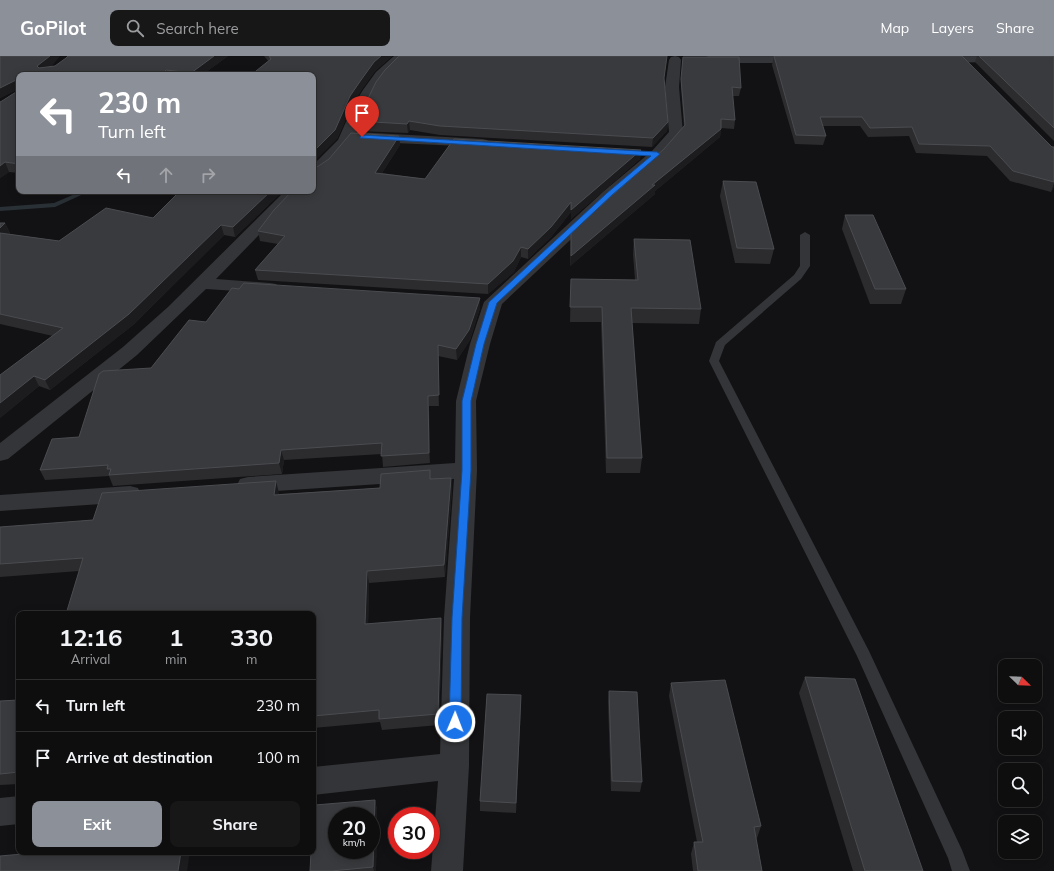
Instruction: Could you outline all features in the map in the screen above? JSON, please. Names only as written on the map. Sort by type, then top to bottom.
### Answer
[{"type":"street","points":[[316,170],[341,145],[347,136],[356,113],[372,86],[401,56]]},
{"type":"street","points":[[922,59],[1054,57]]},
{"type":"street","points":[[447,871],[454,766],[457,618],[466,470],[466,401],[480,344],[485,301],[657,154],[676,133],[672,87],[681,59],[813,59]]},
{"type":"street","points":[[962,59],[972,69]]},
{"type":"street","points":[[347,136],[492,144]]},
{"type":"street","points":[[633,153],[657,154]]},
{"type":"street","points":[[0,454],[130,351],[174,312],[291,194]]},
{"type":"street","points":[[202,283],[288,289]]},
{"type":"street","points":[[229,487],[466,470]]},
{"type":"street","points":[[0,503],[150,492]]},
{"type":"street","points":[[316,780],[454,766]]},
{"type":"street","points":[[0,812],[16,810]]},
{"type":"lane","points":[[805,236],[805,266],[798,277],[720,344],[714,361],[864,655],[956,856],[961,871]]},
{"type":"building","points":[[0,56],[50,56],[37,66],[39,68],[55,66],[68,56],[214,56],[192,72],[166,70],[164,72],[16,72],[16,80],[0,88]]},
{"type":"building","points":[[269,56],[381,56],[374,62],[350,96],[335,130],[316,149],[316,72],[255,72],[271,59]]},
{"type":"building","points":[[399,56],[667,56],[664,78],[668,122],[653,138],[440,126],[409,121],[407,124],[357,121],[376,82],[385,70]]},
{"type":"building","points":[[774,56],[962,56],[1052,147],[1054,147],[1054,182],[1013,171],[990,146],[919,144],[912,127],[870,128],[862,117],[820,117],[826,136],[796,135]]},
{"type":"building","points":[[979,56],[1054,56],[1054,128]]},
{"type":"building","points":[[683,57],[739,57],[741,88],[732,87],[735,120],[721,119],[721,129],[652,185],[655,185],[571,256],[571,232],[664,149],[685,125],[681,79]]},
{"type":"building","points":[[16,92],[16,164],[5,162],[0,166],[0,102]]},
{"type":"building","points":[[351,133],[399,136],[375,173],[425,179],[454,139],[641,150],[571,210],[571,202],[551,227],[528,249],[521,247],[513,261],[488,284],[255,270],[285,236],[258,231],[274,210],[289,194],[316,194],[316,168],[329,159]]},
{"type":"building","points":[[723,181],[756,182],[774,249],[737,248]]},
{"type":"building","points":[[177,194],[268,194],[233,227],[221,225],[129,314],[45,380],[34,376],[0,403],[0,375],[63,328],[0,314],[0,233],[59,241],[106,208],[153,218]]},
{"type":"building","points":[[845,215],[873,215],[906,289],[875,289]]},
{"type":"building","points":[[0,223],[5,223],[0,228]]},
{"type":"building","points":[[634,239],[690,240],[701,309],[631,308],[642,458],[607,458],[602,307],[570,307],[571,279],[638,280]]},
{"type":"building","points":[[244,283],[480,298],[469,330],[456,349],[438,345],[439,395],[428,396],[429,453],[381,456],[382,443],[281,450],[279,463],[109,475],[111,469],[107,469],[108,465],[40,470],[52,439],[79,437],[99,374],[103,371],[151,368],[189,320],[206,322],[232,288],[239,289]]},
{"type":"building","points":[[430,470],[430,479],[451,478],[444,565],[367,571],[365,624],[441,618],[438,714],[379,719],[379,710],[316,716],[316,611],[67,611],[83,558],[0,564],[0,527],[93,520],[102,493],[276,481],[274,495],[380,488],[381,474]]},
{"type":"building","points":[[805,677],[855,679],[923,871],[865,871]]},
{"type":"building","points":[[725,680],[761,826],[754,827],[762,871],[698,871],[694,842],[703,842],[671,683]]},
{"type":"building","points":[[609,691],[637,692],[642,782],[612,781]]},
{"type":"building","points":[[487,694],[521,695],[516,803],[480,801]]},
{"type":"building","points":[[16,700],[16,772],[0,774],[0,701]]},
{"type":"building","points":[[375,800],[375,807],[328,807],[328,859],[373,859],[373,867],[331,871],[310,871],[311,855],[316,855],[316,805]]},
{"type":"building","points":[[16,855],[181,855],[178,871],[0,871],[0,856]]},
{"type":"waterway","points":[[0,209],[55,205],[80,194]]},
{"type":"route","points":[[362,137],[657,154],[610,194],[493,302],[480,344],[466,401],[466,470],[457,618],[455,722]]}]
